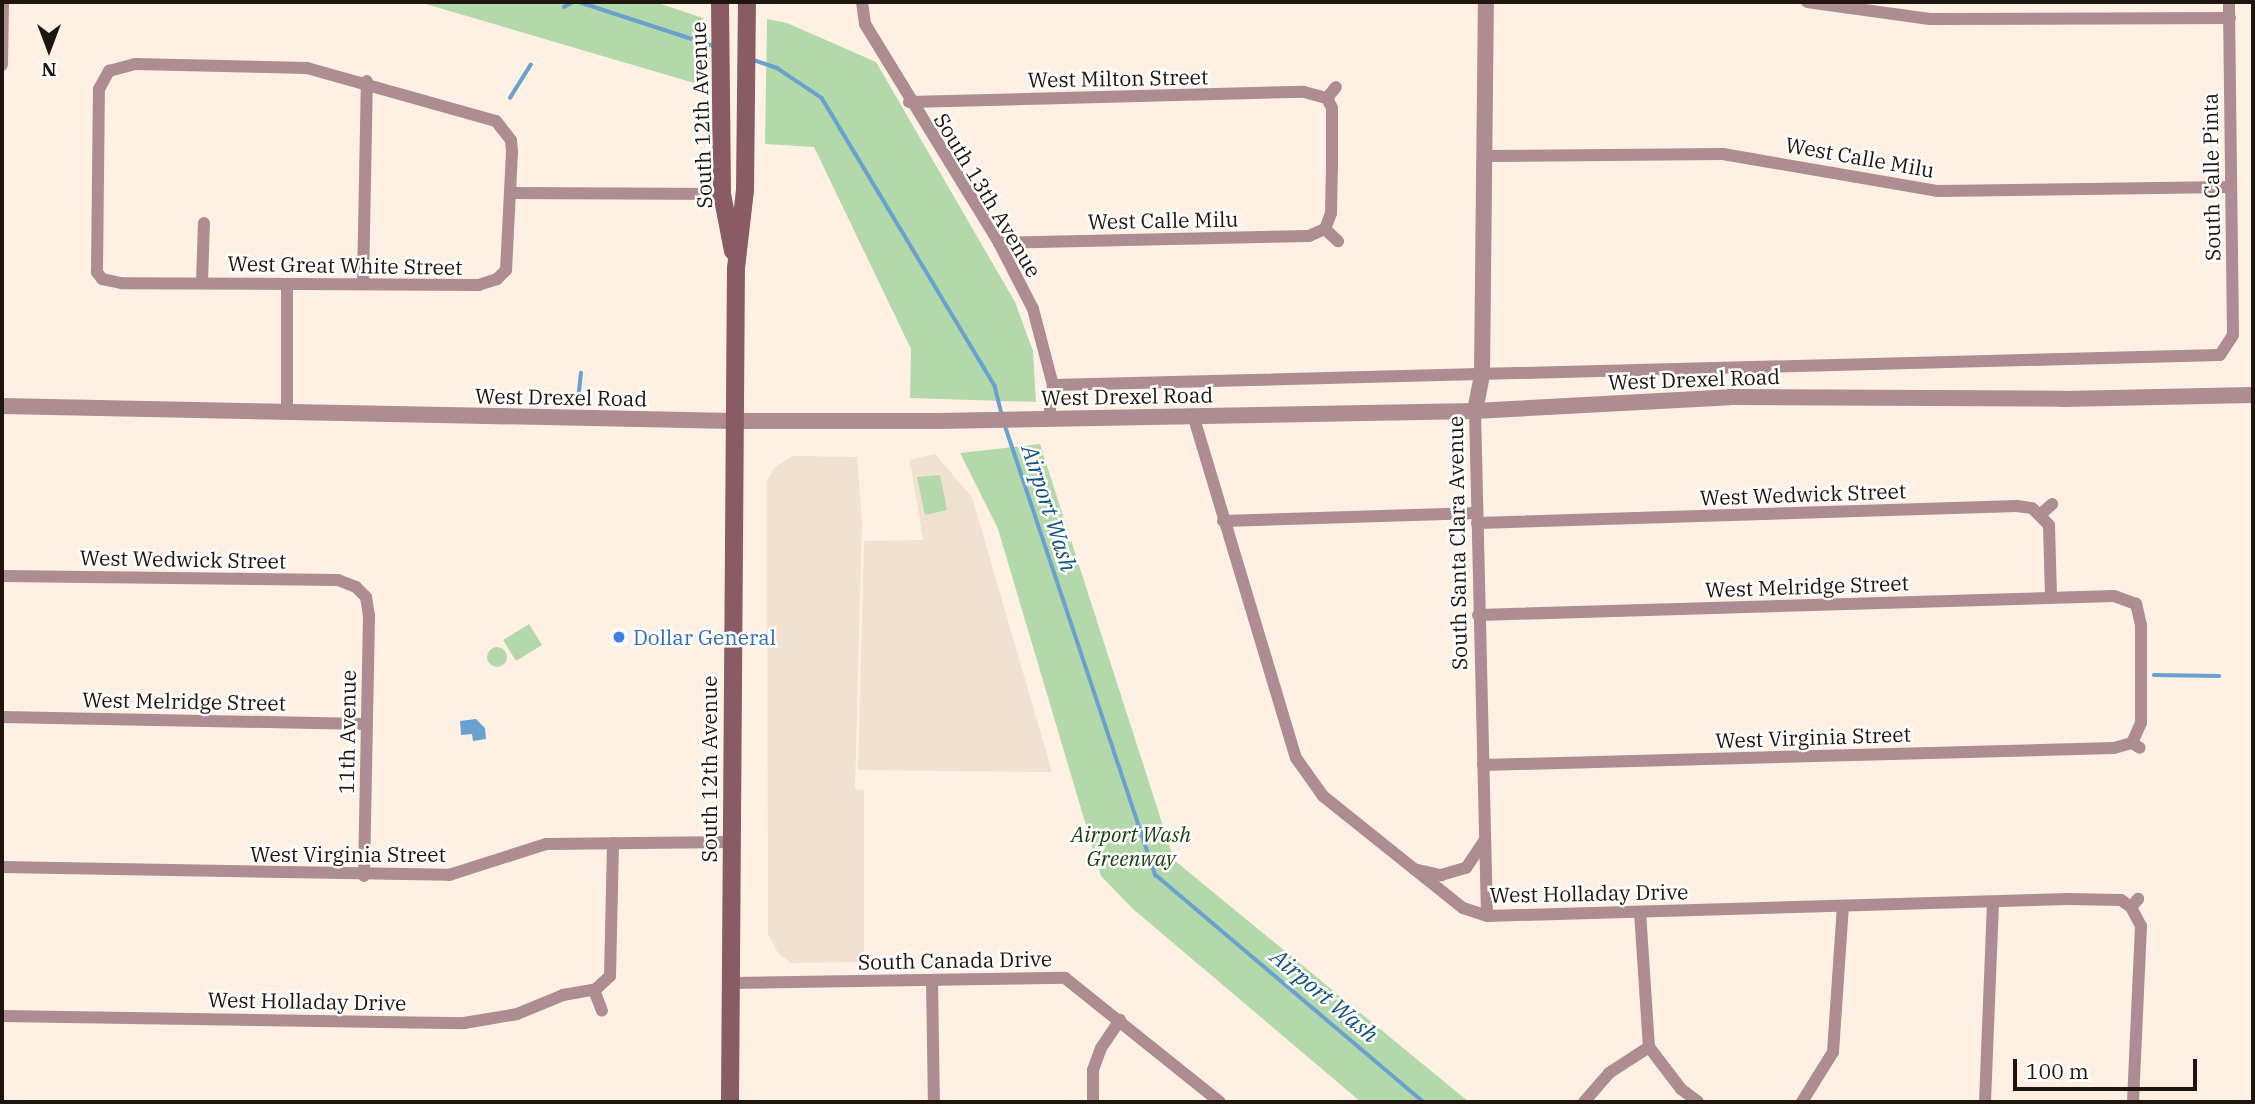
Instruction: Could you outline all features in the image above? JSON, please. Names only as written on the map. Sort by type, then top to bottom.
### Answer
[{"type":"main road","name":"South 12th Avenue","points":[[720,2],[722,194],[736,268]]},
{"type":"main road","name":"South 12th Avenue","points":[[730,1102],[736,268],[745,190],[747,2]]},
{"type":"street","points":[[2,65],[3,2]]},
{"type":"street","name":"South 13th Avenue","points":[[862,2],[865,24],[909,102],[999,243],[1033,309],[1054,385],[1049,418]]},
{"type":"street","name":"South Santa Clara Avenue","points":[[1486,2],[1482,374],[1475,411],[1487,916]]},
{"type":"street","points":[[1807,2],[1930,19],[2230,18]]},
{"type":"street","name":"South Calle Pinta","points":[[2227,350],[2233,335],[2229,187],[2230,2]]},
{"type":"street","name":"West Great White Street","points":[[135,64],[307,68],[367,82],[496,121],[511,140],[510,252],[500,282],[479,285],[286,284],[102,279],[97,272],[99,89],[107,70],[135,64]]},
{"type":"street","points":[[363,283],[367,82]]},
{"type":"street","points":[[1336,87],[1327,98],[1332,108],[1332,154],[1331,213],[1325,229],[1338,241]]},
{"type":"street","name":"West Milton Street","points":[[909,102],[1304,92],[1327,98]]},
{"type":"street","name":"West Calle Milu","points":[[1486,156],[1723,154],[1937,191],[2229,187]]},
{"type":"street","points":[[510,193],[722,194]]},
{"type":"street","points":[[202,282],[204,223]]},
{"type":"street","name":"West Calle Milu","points":[[999,243],[1309,236],[1325,229]]},
{"type":"street","points":[[286,284],[287,413]]},
{"type":"street","name":"West Drexel Road","points":[[1054,385],[2210,357],[2227,350]]},
{"type":"street","name":"West Drexel Road","points":[[2,406],[734,421],[984,421],[1475,411],[1730,397],[2249,395]]},
{"type":"street","name":"West Holladay Drive","points":[[1193,415],[1296,758],[1323,796],[1452,902],[1487,916],[2110,899],[2135,903],[2141,926],[2133,1102]]},
{"type":"street","points":[[2051,598],[2049,525],[2041,514],[2052,504]]},
{"type":"street","name":"West Wedwick Street","points":[[1223,521],[2017,506],[2041,514]]},
{"type":"street","name":"West Wedwick Street","points":[[2,576],[338,580],[361,587]]},
{"type":"street","name":"11th Avenue","points":[[361,587],[369,615],[364,876]]},
{"type":"street","name":"West Melridge Street","points":[[1478,615],[2114,596],[2140,599],[2141,723],[2136,745]]},
{"type":"street","name":"West Melridge Street","points":[[2,717],[365,724]]},
{"type":"street","name":"West Virginia Street","points":[[1483,765],[2114,748],[2136,745]]},
{"type":"street","points":[[1411,869],[1441,875],[1466,868],[1486,837]]},
{"type":"street","name":"West Virginia Street","points":[[2,867],[364,876],[463,873],[546,844],[731,842]]},
{"type":"street","points":[[602,1011],[599,987],[612,966],[613,843]]},
{"type":"street","points":[[1984,1102],[1993,903]]},
{"type":"street","points":[[1802,1102],[1825,1071],[1838,1029],[1843,906]]},
{"type":"street","points":[[1640,912],[1649,1047],[1681,1089],[1698,1102]]},
{"type":"street","name":"South Canada Drive","points":[[730,983],[1065,978],[1220,1102]]},
{"type":"street","points":[[932,980],[934,1102]]},
{"type":"street","name":"West Holladay Drive","points":[[2,1016],[464,1023],[492,1021],[563,995],[599,987]]},
{"type":"street","points":[[1093,1102],[1093,1070],[1101,1048],[1120,1020]]},
{"type":"street","points":[[1584,1102],[1609,1073],[1649,1047]]},
{"type":"shaded area","points":[[935,454],[972,497],[1052,772],[858,770],[864,541],[923,540],[910,460]]},
{"type":"shaded area","points":[[793,456],[857,457],[862,522],[855,789],[864,790],[864,962],[791,963],[778,953],[768,934],[767,480],[775,467]]},
{"type":"green space","points":[[419,2],[655,2],[703,18],[701,85]]},
{"type":"green space","points":[[767,19],[787,23],[876,62],[1015,302],[1033,351],[1036,402],[910,398],[911,349],[814,147],[765,144]]},
{"type":"green space","name":"Airport Wash Greenway","points":[[1040,444],[1174,860],[1469,1102],[1361,1102],[1133,909],[1101,876],[998,529],[960,453]]},
{"type":"green space","points":[[940,475],[947,510],[925,515],[917,477]]},
{"type":"green space","points":[[529,624],[542,645],[516,661],[503,640]]},
{"type":"green space","points":[[497,647],[504,650],[507,657],[504,664],[497,667],[490,664],[487,657],[490,650]]},
{"type":"water","points":[[476,719],[485,728],[486,739],[473,741],[472,734],[461,735],[460,721]]},
{"type":"waterway","points":[[564,7],[573,2]]},
{"type":"waterway","name":"Airport Wash","points":[[579,2],[714,46]]},
{"type":"waterway","name":"Airport Wash","points":[[751,59],[777,68],[822,98],[995,386],[1002,414]]},
{"type":"waterway","points":[[510,98],[531,65]]},
{"type":"waterway","points":[[578,401],[581,373]]},
{"type":"waterway","name":"Airport Wash","points":[[1005,425],[1156,875],[1424,1102]]},
{"type":"waterway","points":[[2154,675],[2219,676]]},
{"type":"place","name":"Dollar General","points":[[619,637]]}]
